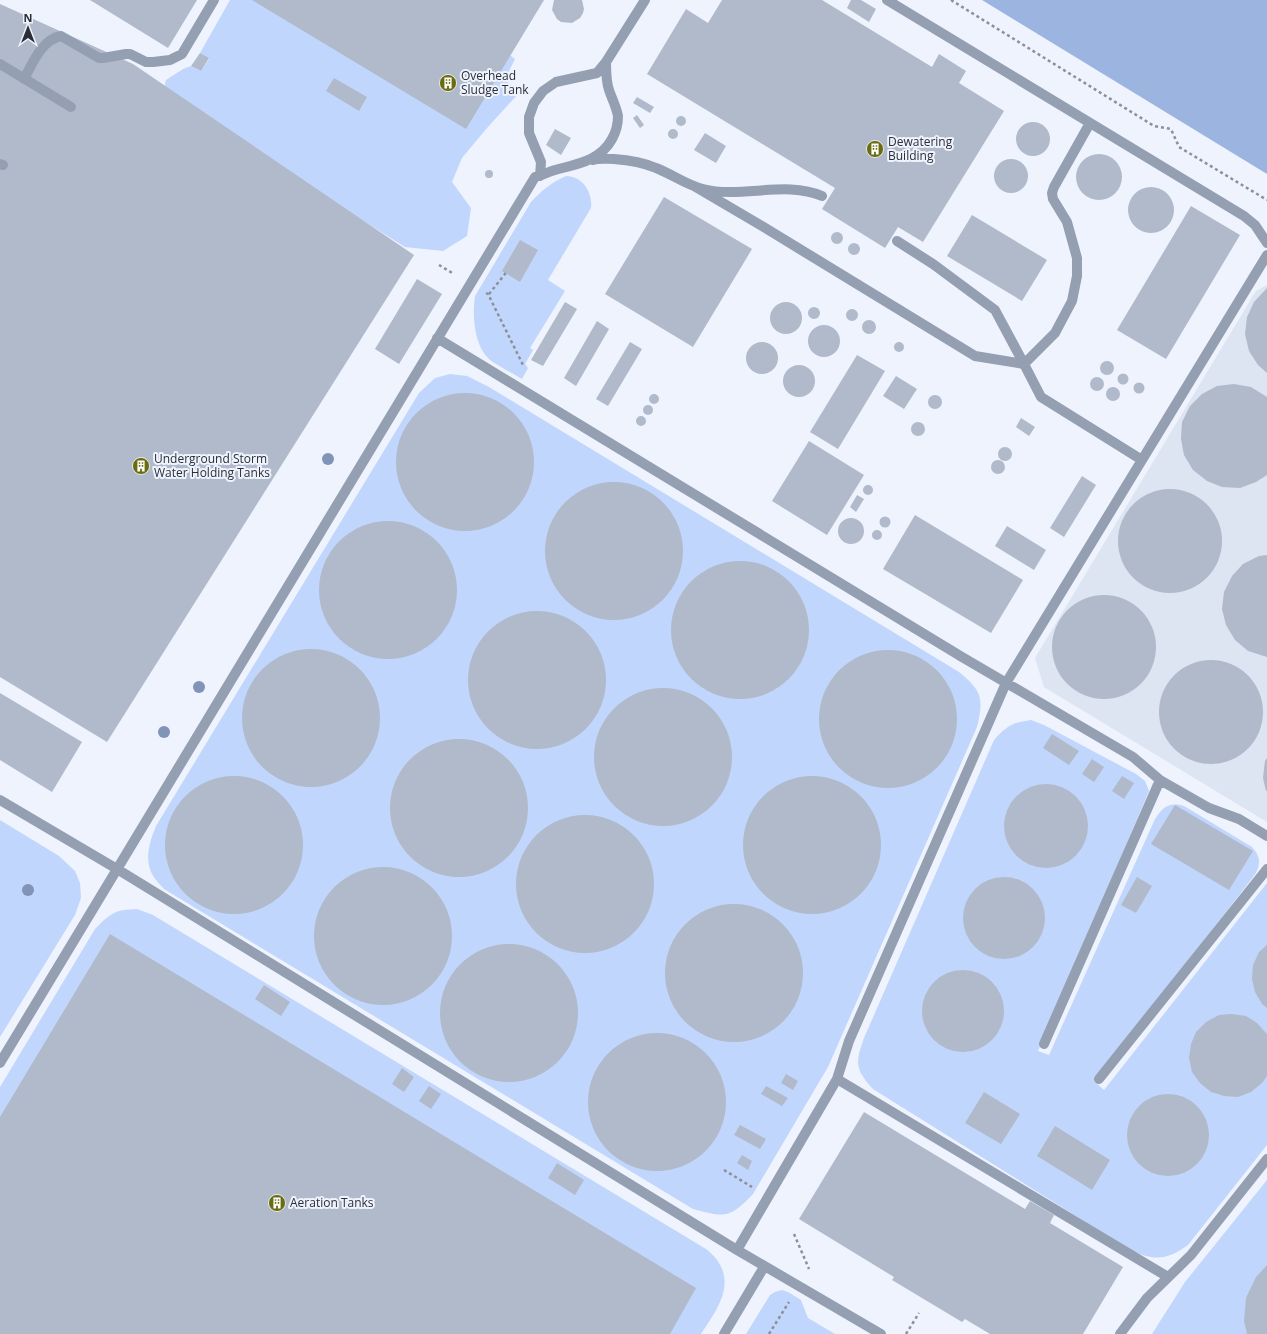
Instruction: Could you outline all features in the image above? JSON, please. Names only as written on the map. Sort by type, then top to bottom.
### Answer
[{"type":"lane","points":[[24,79],[42,48],[54,37],[61,36],[99,58],[130,54],[146,62],[170,60],[182,54],[214,0]]},
{"type":"lane","points":[[540,176],[541,162],[530,133],[529,117],[534,103],[543,91],[556,82],[596,73],[606,62],[645,0]]},
{"type":"lane","points":[[887,0],[1244,216],[1255,225],[1267,244]]},
{"type":"lane","points":[[583,163],[597,156],[609,146],[616,132],[618,117],[615,102],[609,90],[606,77],[606,62]]},
{"type":"lane","points":[[0,64],[71,107]]},
{"type":"lane","points":[[1024,364],[1055,333],[1072,301],[1077,276],[1077,258],[1067,222],[1053,199],[1052,193],[1090,123]]},
{"type":"lane","points":[[0,1063],[535,177],[553,170],[596,159],[636,161],[656,168],[694,186],[975,356],[1024,364]]},
{"type":"lane","points":[[694,186],[704,189],[731,192],[803,191],[816,193],[822,196]]},
{"type":"lane","points":[[898,241],[933,264],[994,310],[1041,397],[1142,460]]},
{"type":"lane","points":[[737,1250],[838,1079],[852,1033],[1006,683],[1267,255]]},
{"type":"lane","points":[[438,338],[1006,683],[1133,757],[1160,780],[1209,808],[1239,819],[1267,836]]},
{"type":"lane","points":[[1044,1044],[1160,780]]},
{"type":"lane","points":[[0,800],[117,869],[764,1267],[881,1334]]},
{"type":"lane","points":[[1099,1079],[1267,870]]},
{"type":"lane","points":[[838,1079],[1168,1276]]},
{"type":"lane","points":[[1120,1334],[1147,1298],[1191,1254],[1267,1159]]},
{"type":"lane","points":[[724,1334],[764,1267]]},
{"type":"path","points":[[951,0],[1154,126],[1171,129],[1179,146],[1267,200]]},
{"type":"path","points":[[439,265],[488,294],[524,367]]},
{"type":"path","points":[[724,1170],[753,1187]]},
{"type":"path","points":[[794,1234],[809,1268]]},
{"type":"path","points":[[906,1334],[919,1313]]},
{"type":"shaded area","points":[[230,0],[420,0],[503,50],[515,59],[505,79],[519,93],[462,158],[452,182],[471,208],[467,236],[443,251],[405,247],[194,114],[163,92],[166,80],[183,69],[191,66],[201,71],[209,59],[200,53]]},
{"type":"shaded area","points":[[982,0],[1267,0],[1267,174]]},
{"type":"shaded area","points":[[566,176],[577,179],[586,186],[590,197],[591,208],[548,280],[565,291],[530,348],[533,350],[525,364],[528,368],[522,379],[490,360],[480,347],[474,321],[475,296],[531,202],[547,187]]},
{"type":"shaded area","points":[[1267,285],[1267,822],[1044,687],[1035,658],[1256,291]]},
{"type":"shaded area","points":[[450,374],[467,376],[489,387],[959,672],[977,690],[980,709],[977,727],[828,1067],[753,1194],[733,1212],[720,1215],[693,1209],[164,889],[152,874],[148,862],[148,856],[156,826],[419,393],[435,378]]},
{"type":"shaded area","points":[[1031,720],[1044,725],[1136,774],[1145,781],[1149,791],[1038,1051],[1049,1055],[1155,819],[1164,808],[1171,805],[1184,806],[1252,847],[1257,853],[1259,866],[1256,873],[1095,1082],[1104,1090],[1267,883],[1267,1145],[1188,1245],[1174,1254],[1167,1256],[1148,1256],[1132,1251],[873,1089],[863,1076],[858,1065],[859,1054],[864,1038],[994,740],[1002,731],[1010,726],[1019,722]]},
{"type":"shaded area","points":[[0,820],[59,856],[75,871],[80,883],[81,898],[75,915],[0,1037]]},
{"type":"shaded area","name":"Aeration Tanks","points":[[137,909],[153,915],[706,1249],[716,1259],[722,1270],[724,1289],[717,1308],[701,1334],[0,1334],[0,1087],[95,929],[113,913],[123,910]]},
{"type":"shaded area","points":[[1267,1180],[1267,1334],[1152,1334],[1185,1282]]},
{"type":"shaded area","points":[[782,1290],[801,1300],[808,1318],[835,1334],[746,1334],[770,1295]]},
{"type":"building","points":[[90,0],[197,0],[168,48]]},
{"type":"building","points":[[252,0],[544,0],[466,129]]},
{"type":"building","points":[[554,0],[582,0],[584,9],[583,13],[580,18],[572,23],[561,22],[557,19],[552,10]]},
{"type":"building","name":"Dewatering Building","points":[[722,0],[822,0],[932,67],[939,54],[966,71],[959,83],[1004,111],[923,242],[898,227],[885,248],[822,209],[835,188],[647,74],[686,9],[708,23]]},
{"type":"building","points":[[851,0],[861,0],[876,9],[869,22],[847,8]]},
{"type":"building","name":"Underground Storm Water Holding Tanks","points":[[0,4],[133,64],[414,255],[107,742],[0,677]]},
{"type":"building","points":[[200,53],[209,58],[201,71],[191,66]]},
{"type":"building","points":[[334,78],[367,97],[359,111],[326,91]]},
{"type":"building","points":[[637,97],[654,107],[650,113],[633,103]]},
{"type":"building","points":[[637,115],[644,125],[640,128],[633,118]]},
{"type":"building","points":[[681,116],[686,121],[681,126],[676,121]]},
{"type":"building","points":[[1033,122],[1045,127],[1050,139],[1045,151],[1033,156],[1021,151],[1016,139],[1021,127]]},
{"type":"building","points":[[555,129],[571,138],[561,155],[546,145]]},
{"type":"building","points":[[673,129],[678,134],[673,139],[668,134]]},
{"type":"building","points":[[705,133],[726,146],[716,163],[694,150]]},
{"type":"building","points":[[1099,154],[1112,158],[1118,164],[1122,177],[1118,190],[1112,196],[1099,200],[1086,196],[1080,190],[1076,177],[1080,164],[1086,158]]},
{"type":"building","points":[[1011,159],[1023,164],[1028,176],[1023,188],[1011,193],[999,188],[994,176],[999,164]]},
{"type":"building","points":[[487,170],[491,170],[493,174],[491,178],[487,178],[485,176],[485,172]]},
{"type":"building","points":[[1151,187],[1164,191],[1170,197],[1174,210],[1170,223],[1164,229],[1151,233],[1138,229],[1132,223],[1128,210],[1132,197],[1138,191]]},
{"type":"building","points":[[664,197],[752,249],[693,347],[605,294]]},
{"type":"building","points":[[1191,206],[1240,235],[1166,359],[1117,330]]},
{"type":"building","points":[[972,215],[1047,260],[1022,301],[947,256]]},
{"type":"building","points":[[835,232],[839,232],[843,238],[839,244],[835,244],[831,240],[831,236]]},
{"type":"building","points":[[520,240],[538,250],[520,282],[502,271]]},
{"type":"building","points":[[852,243],[856,243],[860,249],[856,255],[852,255],[848,251],[848,247]]},
{"type":"building","points":[[417,279],[442,294],[399,364],[375,349]]},
{"type":"building","points":[[1267,288],[1267,373],[1258,365],[1249,351],[1245,334],[1247,317],[1254,302]]},
{"type":"building","points":[[565,302],[577,309],[543,366],[531,360]]},
{"type":"building","points":[[783,302],[789,302],[799,309],[802,318],[801,324],[795,331],[789,334],[783,334],[773,327],[770,321],[770,315],[777,305]]},
{"type":"building","points":[[816,307],[819,308],[819,318],[812,319],[809,318],[808,311],[809,308]]},
{"type":"building","points":[[850,309],[854,309],[858,315],[854,321],[850,321],[846,317],[846,313]]},
{"type":"building","points":[[866,320],[872,320],[876,324],[876,330],[872,334],[866,334],[862,330],[862,324]]},
{"type":"building","points":[[597,321],[609,329],[576,386],[564,378]]},
{"type":"building","points":[[821,325],[827,325],[837,332],[840,341],[839,347],[833,354],[827,357],[821,357],[811,350],[808,344],[808,338],[815,328]]},
{"type":"building","points":[[630,342],[642,349],[608,406],[596,399]]},
{"type":"building","points":[[759,342],[765,342],[775,349],[778,358],[777,364],[771,371],[765,374],[759,374],[749,367],[746,361],[746,355],[753,345]]},
{"type":"building","points":[[899,342],[904,347],[899,352],[894,347]]},
{"type":"building","points":[[857,355],[885,371],[838,449],[810,432]]},
{"type":"building","points":[[1107,361],[1112,363],[1114,368],[1112,373],[1107,375],[1102,373],[1100,368],[1102,363]]},
{"type":"building","points":[[796,365],[802,365],[812,372],[815,381],[814,387],[808,394],[802,397],[796,397],[786,390],[783,384],[783,378],[790,368]]},
{"type":"building","points":[[1123,373],[1127,375],[1129,379],[1127,383],[1123,385],[1119,383],[1117,379],[1119,375]]},
{"type":"building","points":[[896,376],[917,389],[904,409],[883,396]]},
{"type":"building","points":[[1097,377],[1102,379],[1104,384],[1102,389],[1097,391],[1092,389],[1090,384],[1092,379]]},
{"type":"building","points":[[1139,382],[1143,384],[1145,388],[1143,392],[1139,394],[1135,392],[1133,388],[1135,384]]},
{"type":"building","points":[[1234,384],[1251,387],[1267,397],[1267,475],[1256,482],[1240,488],[1222,487],[1207,481],[1193,470],[1184,455],[1181,439],[1182,422],[1190,406],[1202,394],[1217,386]]},
{"type":"building","points":[[1113,387],[1118,389],[1120,394],[1118,399],[1113,401],[1108,399],[1106,394],[1108,389]]},
{"type":"building","points":[[458,393],[472,393],[491,398],[514,413],[529,436],[533,449],[533,475],[529,488],[514,511],[491,526],[472,531],[458,531],[439,526],[416,511],[401,488],[396,469],[396,455],[401,436],[416,413],[439,398]]},
{"type":"building","points":[[652,394],[656,394],[659,399],[656,404],[652,404],[649,401],[649,397]]},
{"type":"building","points":[[932,395],[938,395],[942,399],[942,405],[938,409],[932,409],[928,405],[928,399]]},
{"type":"building","points":[[646,405],[650,405],[652,406],[652,414],[646,415],[643,412],[643,408]]},
{"type":"building","points":[[639,416],[643,416],[645,417],[645,425],[639,426],[636,423],[636,419]]},
{"type":"building","points":[[1021,418],[1035,427],[1029,436],[1016,427]]},
{"type":"building","points":[[915,422],[921,422],[925,426],[925,432],[921,436],[915,436],[911,432],[911,426]]},
{"type":"building","points":[[809,441],[864,475],[827,535],[772,501]]},
{"type":"building","points":[[1002,447],[1008,447],[1012,451],[1012,457],[1008,461],[1002,461],[998,457],[998,451]]},
{"type":"building","points":[[995,460],[1001,460],[1005,464],[1005,470],[1001,474],[995,474],[991,470],[991,464]]},
{"type":"building","points":[[1082,476],[1096,485],[1064,537],[1050,528]]},
{"type":"building","points":[[607,482],[621,482],[640,487],[663,502],[678,525],[682,538],[682,564],[678,577],[663,600],[640,615],[621,620],[607,620],[588,615],[565,600],[550,577],[545,558],[545,544],[550,525],[565,502],[588,487]]},
{"type":"building","points":[[866,485],[870,485],[872,486],[872,494],[866,495],[863,492],[863,488]]},
{"type":"building","points":[[1170,489],[1190,493],[1207,504],[1218,521],[1222,541],[1218,561],[1207,578],[1190,589],[1170,593],[1150,589],[1133,578],[1122,561],[1118,541],[1122,521],[1133,504],[1150,493]]},
{"type":"building","points":[[857,495],[864,499],[856,512],[850,507]]},
{"type":"building","points":[[915,515],[1023,580],[991,633],[883,569]]},
{"type":"building","points":[[883,517],[887,517],[889,518],[889,526],[883,527],[880,524],[880,520]]},
{"type":"building","points":[[851,518],[860,522],[864,531],[860,540],[851,544],[842,540],[838,531],[842,522]]},
{"type":"building","points":[[388,521],[414,526],[437,541],[452,564],[457,590],[452,616],[437,639],[414,654],[388,659],[362,654],[339,639],[324,616],[319,590],[324,564],[339,541],[362,526]]},
{"type":"building","points":[[1007,526],[1046,550],[1034,570],[995,546]]},
{"type":"building","points":[[875,530],[879,530],[881,531],[881,539],[875,540],[872,537],[872,533]]},
{"type":"building","points":[[1267,555],[1267,657],[1248,651],[1235,640],[1226,625],[1222,609],[1224,592],[1232,576],[1243,564],[1259,556]]},
{"type":"building","points":[[740,561],[766,566],[789,581],[804,604],[809,630],[804,656],[789,679],[766,694],[740,699],[714,694],[691,679],[676,656],[671,630],[676,604],[691,581],[714,566]]},
{"type":"building","points":[[1104,595],[1124,599],[1141,610],[1152,627],[1156,647],[1152,667],[1141,684],[1124,695],[1104,699],[1084,695],[1067,684],[1056,667],[1052,647],[1056,627],[1067,610],[1084,599]]},
{"type":"building","points":[[530,611],[544,611],[563,616],[586,631],[601,654],[605,667],[605,693],[601,706],[586,729],[563,744],[544,749],[530,749],[511,744],[488,729],[473,706],[468,687],[468,673],[473,654],[488,631],[511,616]]},
{"type":"building","points":[[311,649],[324,650],[337,654],[360,669],[375,692],[379,705],[379,731],[375,744],[360,767],[337,782],[324,786],[311,787],[298,786],[285,782],[262,767],[247,744],[243,731],[242,718],[243,705],[247,692],[262,669],[285,654],[298,650]]},
{"type":"building","points":[[888,650],[914,655],[937,670],[952,693],[957,719],[952,745],[937,768],[914,783],[888,788],[862,783],[839,768],[824,745],[819,719],[824,693],[839,670],[862,655]]},
{"type":"building","points":[[1211,660],[1231,664],[1248,675],[1259,692],[1263,712],[1259,732],[1248,749],[1231,760],[1211,764],[1191,760],[1174,749],[1163,732],[1159,712],[1163,692],[1174,675],[1191,664]]},
{"type":"building","points":[[656,688],[670,688],[689,693],[712,708],[727,731],[731,744],[731,770],[727,783],[712,806],[689,821],[670,826],[656,826],[637,821],[614,806],[599,783],[594,764],[594,750],[599,731],[614,708],[637,693]]},
{"type":"building","points":[[0,693],[82,742],[52,792],[0,760]]},
{"type":"building","points":[[1052,734],[1079,751],[1069,765],[1043,748]]},
{"type":"building","points":[[459,739],[485,744],[508,759],[523,782],[528,808],[523,834],[508,857],[485,872],[459,877],[433,872],[410,857],[395,834],[390,808],[395,782],[410,759],[433,744]]},
{"type":"building","points":[[1267,758],[1266,791],[1263,778],[1265,761]]},
{"type":"building","points":[[1092,759],[1104,767],[1094,782],[1082,774]]},
{"type":"building","points":[[234,776],[260,781],[283,796],[298,819],[303,845],[298,871],[283,894],[260,909],[234,914],[208,909],[185,894],[170,871],[165,845],[170,819],[185,796],[208,781]]},
{"type":"building","points":[[812,776],[838,781],[861,796],[876,819],[881,845],[876,871],[861,894],[838,909],[812,914],[786,909],[763,894],[748,871],[743,845],[748,819],[763,796],[786,781]]},
{"type":"building","points":[[1122,776],[1134,783],[1124,799],[1112,791]]},
{"type":"building","points":[[1046,784],[1054,785],[1069,791],[1081,803],[1087,818],[1087,834],[1081,849],[1069,861],[1054,867],[1046,868],[1038,867],[1023,861],[1011,849],[1005,834],[1004,826],[1005,818],[1011,803],[1023,791],[1038,785]]},
{"type":"building","points":[[1175,805],[1253,851],[1229,890],[1151,844]]},
{"type":"building","points":[[585,815],[598,816],[611,820],[634,835],[649,858],[653,871],[653,897],[649,910],[634,933],[611,948],[598,952],[585,953],[572,952],[559,948],[536,933],[521,910],[517,897],[516,884],[517,871],[521,858],[536,835],[559,820],[572,816]]},
{"type":"building","points":[[383,867],[409,872],[432,887],[447,910],[452,936],[447,962],[432,985],[409,1000],[383,1005],[357,1000],[334,985],[319,962],[314,936],[319,910],[334,887],[357,872]]},
{"type":"building","points":[[996,877],[1012,877],[1027,884],[1038,895],[1045,910],[1045,926],[1042,934],[1033,947],[1020,956],[1012,959],[996,959],[981,952],[970,941],[963,926],[963,910],[970,895],[981,884]]},
{"type":"building","points":[[1137,877],[1152,886],[1136,913],[1121,905]]},
{"type":"building","points":[[734,904],[760,909],[783,924],[798,947],[803,973],[798,999],[783,1022],[760,1037],[734,1042],[708,1037],[685,1022],[670,999],[665,973],[670,947],[685,924],[708,909]]},
{"type":"building","name":"Aeration Tanks","points":[[110,934],[696,1288],[670,1334],[0,1334],[0,1117]]},
{"type":"building","points":[[509,944],[535,949],[558,964],[573,987],[578,1013],[573,1039],[558,1062],[535,1077],[509,1082],[483,1077],[460,1062],[445,1039],[440,1013],[445,987],[460,964],[483,949]]},
{"type":"building","points":[[1267,945],[1267,1008],[1262,1004],[1255,992],[1252,979],[1253,965],[1259,952]]},
{"type":"building","points":[[955,970],[971,970],[986,977],[997,988],[1004,1003],[1004,1019],[1001,1027],[992,1040],[979,1049],[971,1052],[955,1052],[940,1045],[929,1034],[922,1019],[922,1003],[929,988],[940,977]]},
{"type":"building","points":[[264,985],[290,1002],[281,1016],[255,999]]},
{"type":"building","points":[[1232,1014],[1246,1016],[1257,1023],[1267,1034],[1267,1076],[1262,1083],[1251,1092],[1238,1097],[1224,1096],[1211,1092],[1200,1083],[1192,1072],[1189,1058],[1191,1044],[1196,1032],[1206,1022],[1219,1015]]},
{"type":"building","points":[[657,1033],[683,1038],[706,1053],[721,1076],[726,1102],[721,1128],[706,1151],[683,1166],[657,1171],[631,1166],[608,1151],[593,1128],[588,1102],[593,1076],[608,1053],[631,1038]]},
{"type":"building","points":[[402,1068],[414,1077],[404,1092],[392,1084]]},
{"type":"building","points":[[786,1074],[798,1081],[793,1090],[781,1083]]},
{"type":"building","points":[[429,1086],[441,1094],[431,1109],[419,1101]]},
{"type":"building","points":[[766,1086],[788,1098],[782,1106],[761,1094]]},
{"type":"building","points":[[984,1092],[1020,1114],[1001,1144],[965,1123]]},
{"type":"building","points":[[1160,1094],[1176,1094],[1191,1101],[1202,1112],[1209,1127],[1209,1143],[1206,1151],[1197,1164],[1184,1173],[1176,1176],[1160,1176],[1145,1169],[1134,1158],[1127,1143],[1127,1127],[1134,1112],[1145,1101]]},
{"type":"building","points":[[864,1112],[1025,1209],[1030,1201],[1054,1215],[1050,1223],[1123,1267],[1083,1334],[990,1334],[965,1319],[962,1322],[892,1280],[894,1277],[799,1219]]},
{"type":"building","points":[[740,1125],[766,1139],[760,1149],[734,1135]]},
{"type":"building","points":[[1055,1126],[1110,1160],[1092,1190],[1037,1156]]},
{"type":"building","points":[[742,1155],[752,1161],[748,1170],[737,1163]]},
{"type":"building","points":[[557,1163],[584,1180],[575,1195],[548,1178]]},
{"type":"building","points":[[1267,1265],[1267,1334],[1247,1334],[1244,1321],[1246,1298],[1256,1277]]},
{"type":"place","name":"Overhead Sludge Tank","points":[[448,83]]},
{"type":"place","name":"Dewatering Building","points":[[875,149]]},
{"type":"place","name":"Underground Storm Water Holding Tanks","points":[[141,466]]},
{"type":"place","name":"Aeration Tanks","points":[[277,1203]]}]
